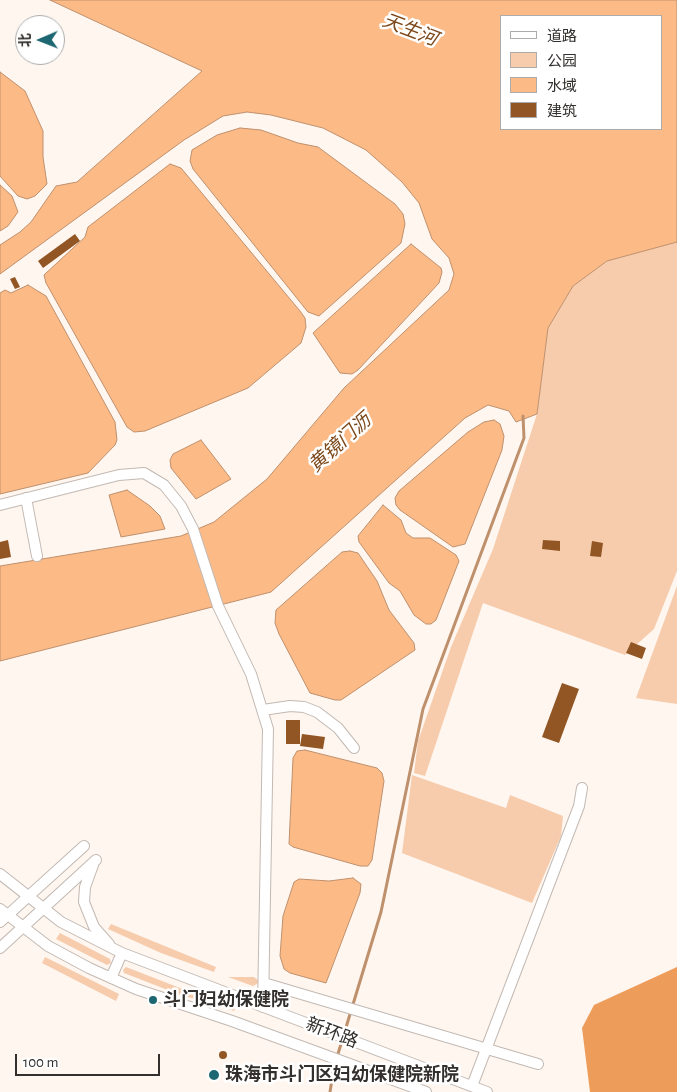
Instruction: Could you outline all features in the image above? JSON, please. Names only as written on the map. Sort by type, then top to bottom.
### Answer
[{"type":"street","points":[[0,505],[119,475],[144,473],[164,485],[181,506],[193,529],[218,606],[251,674],[263,710],[269,748],[263,1007]]},
{"type":"street","points":[[26,498],[37,556]]},
{"type":"street","points":[[263,710],[290,706],[304,707],[317,712],[338,728],[354,748]]},
{"type":"street","points":[[472,1086],[579,806],[582,788]]},
{"type":"street","name":"新环路","points":[[84,846],[29,896],[2,916],[23,927],[48,946],[111,978],[176,1004],[232,1021],[426,1092]]},
{"type":"street","points":[[0,948],[96,860],[85,887],[84,902],[88,916],[101,936],[122,953],[111,978]]},
{"type":"street","name":"新环路","points":[[0,874],[61,922],[122,953],[487,1092]]},
{"type":"street","points":[[264,983],[538,1064]]},
{"type":"green space","points":[[677,242],[677,571],[654,629],[625,655],[483,603],[425,776],[414,773],[418,741],[451,647],[493,549],[537,414],[548,328],[573,286],[607,261]]},
{"type":"green space","points":[[677,586],[677,704],[636,698]]},
{"type":"green space","points":[[412,775],[506,808],[510,795],[563,816],[561,836],[532,903],[402,853]]},
{"type":"green space","points":[[111,924],[216,967],[214,972],[161,953],[108,929]]},
{"type":"green space","points":[[60,933],[110,959],[111,963],[107,965],[56,939]]},
{"type":"green space","points":[[45,957],[119,994],[116,1001],[42,963]]},
{"type":"green space","points":[[126,967],[180,988],[236,1005],[234,1011],[178,994],[124,973],[123,970]]},
{"type":"green space","points":[[228,977],[254,977],[260,982],[253,986]]},
{"type":"shaded area","points":[[677,967],[677,1092],[590,1092],[582,1028],[594,1005]]},
{"type":"water","points":[[50,0],[677,0],[677,242],[607,261],[573,286],[548,328],[537,414],[516,422],[509,411],[488,405],[465,418],[271,592],[0,661],[0,566],[181,536],[214,522],[267,479],[344,388],[449,290],[454,274],[449,258],[432,239],[419,203],[402,182],[366,150],[323,128],[271,115],[247,112],[223,116],[184,140],[0,274],[0,245],[31,222],[56,186],[77,182],[202,71]]},
{"type":"water","points":[[0,72],[25,91],[43,131],[43,157],[47,184],[35,196],[27,199],[18,196],[0,176]]},
{"type":"water","points":[[240,128],[261,130],[298,143],[318,147],[395,204],[403,214],[405,224],[401,243],[319,316],[308,312],[193,169],[190,161],[192,150],[217,135]]},
{"type":"water","points":[[170,164],[181,168],[300,311],[305,318],[306,327],[301,343],[248,388],[145,431],[134,432],[127,427],[46,283],[44,275],[85,237],[88,227]]},
{"type":"water","points":[[0,185],[12,196],[18,212],[8,226],[0,231]]},
{"type":"water","points":[[411,244],[441,268],[442,272],[439,283],[358,370],[352,374],[340,373],[313,333]]},
{"type":"water","points":[[28,285],[46,296],[115,422],[117,440],[115,445],[88,473],[0,494],[0,293],[5,290],[11,293]]},
{"type":"water","points":[[494,420],[500,424],[504,436],[502,450],[465,544],[453,547],[400,510],[396,505],[395,498],[399,491],[468,432],[484,422]]},
{"type":"water","points":[[201,440],[231,479],[196,499],[171,468],[170,460],[173,454]]},
{"type":"water","points":[[127,490],[150,506],[160,516],[165,529],[121,537],[109,495]]},
{"type":"water","points":[[383,505],[401,520],[406,533],[413,538],[430,538],[456,555],[459,561],[436,620],[431,624],[426,624],[414,615],[400,591],[389,583],[359,542],[358,536]]},
{"type":"water","points":[[342,552],[358,553],[377,581],[389,610],[414,643],[415,650],[341,700],[335,700],[310,693],[279,634],[275,623],[276,610]]},
{"type":"water","points":[[305,750],[377,768],[382,773],[384,781],[372,860],[368,866],[360,866],[293,847],[289,844],[293,758],[297,751]]},
{"type":"water","points":[[353,878],[361,884],[360,893],[326,983],[290,973],[284,969],[280,956],[283,916],[294,882],[299,879],[329,881]]},
{"type":"building","points":[[75,234],[80,241],[43,268],[38,261]]},
{"type":"building","points":[[15,277],[20,287],[15,289],[10,279]]},
{"type":"building","points":[[8,540],[11,557],[0,559],[0,542]]},
{"type":"building","points":[[543,540],[560,541],[560,551],[542,549]]},
{"type":"building","points":[[592,541],[603,543],[601,557],[590,556]]},
{"type":"building","points":[[631,642],[646,648],[642,659],[626,653]]},
{"type":"building","points":[[562,683],[579,689],[559,743],[542,737]]},
{"type":"building","points":[[286,720],[300,720],[300,744],[286,744]]},
{"type":"building","points":[[302,734],[325,737],[323,749],[300,746]]},
{"type":"building","points":[[223,1051],[227,1055],[223,1059],[219,1055]]},
{"type":"waterway","points":[[330,1092],[334,1067],[381,912],[423,709],[524,438],[523,416]]},
{"type":"place","name":"斗门妇幼保健院","points":[[153,1000]]},
{"type":"place","name":"珠海市斗门区妇幼保健院新院","points":[[214,1075]]},
{"type":"water label","name":"天生河","points":[[410,30]]},
{"type":"water label","name":"黄镜门沥","points":[[340,443]]}]
